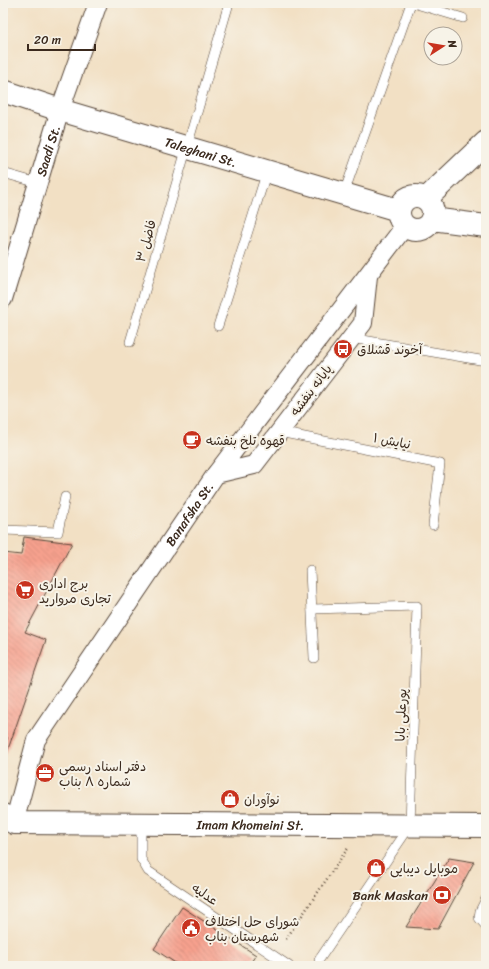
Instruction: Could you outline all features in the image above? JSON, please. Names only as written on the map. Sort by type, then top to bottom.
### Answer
[{"type":"main road","name":"Taleghani St.","points":[[3,91],[60,110],[344,193],[402,218]]},
{"type":"main road","points":[[429,209],[486,142]]},
{"type":"main road","points":[[415,195],[421,196],[429,209],[430,224],[420,229],[415,230],[402,218],[404,200],[415,195]]},
{"type":"main road","points":[[429,209],[486,226]]},
{"type":"main road","name":"Imam Khomeini St.","points":[[7,823],[486,826]]},
{"type":"street","name":"Saadi St.","points":[[3,299],[60,110],[98,3]]},
{"type":"street","name":"Banafsha St.","points":[[7,823],[36,740],[216,474],[368,275],[402,218]]},
{"type":"street","name":"پایانه بنفشه","points":[[216,474],[254,465],[363,323],[368,275]]},
{"type":"lane","name":"فاضل ۳","points":[[130,342],[229,3]]},
{"type":"lane","points":[[344,193],[412,3],[463,18]]},
{"type":"lane","points":[[218,326],[267,171]]},
{"type":"lane","points":[[3,173],[38,183]]},
{"type":"lane","points":[[351,338],[486,361]]},
{"type":"lane","name":"نیایش ۱","points":[[279,432],[440,464],[433,525]]},
{"type":"lane","points":[[3,530],[58,532],[65,497]]},
{"type":"lane","points":[[310,570],[314,658]]},
{"type":"lane","name":"پورعلی بابا","points":[[312,609],[417,606],[410,826]]},
{"type":"lane","name":"عدلیه","points":[[141,824],[141,859],[148,872],[290,966]]},
{"type":"lane","points":[[319,960],[410,826]]},
{"type":"lane","points":[[486,899],[480,911],[479,918],[486,926]]},
{"type":"path","points":[[286,939],[363,826]]},
{"type":"building","points":[[24,537],[72,543],[25,632],[46,640],[6,755],[3,754],[3,553],[21,555]]},
{"type":"building","name":"Bank Maskan","points":[[449,858],[474,862],[438,929],[406,927]]},
{"type":"building","name":"شورای حل اختلاف شهرستان بناب","points":[[182,907],[256,955],[248,966],[180,966],[154,949]]},
{"type":"place","name":"آخوند قشلاق","points":[[343,349]]},
{"type":"place","name":"قهوه تلخ بنفشه","points":[[192,440]]},
{"type":"place","name":"برج اداری تجاری مروارید","points":[[25,590]]},
{"type":"place","name":"دفتر اسناد رسمی شماره ۸ بناب","points":[[45,773]]},
{"type":"place","name":"نوآوران","points":[[230,799]]},
{"type":"place","name":"موبایل دیبایی","points":[[376,868]]},
{"type":"place","name":"Bank Maskan","points":[[442,895]]},
{"type":"place","name":"شورای حل اختلاف شهرستان بناب","points":[[191,928]]}]
